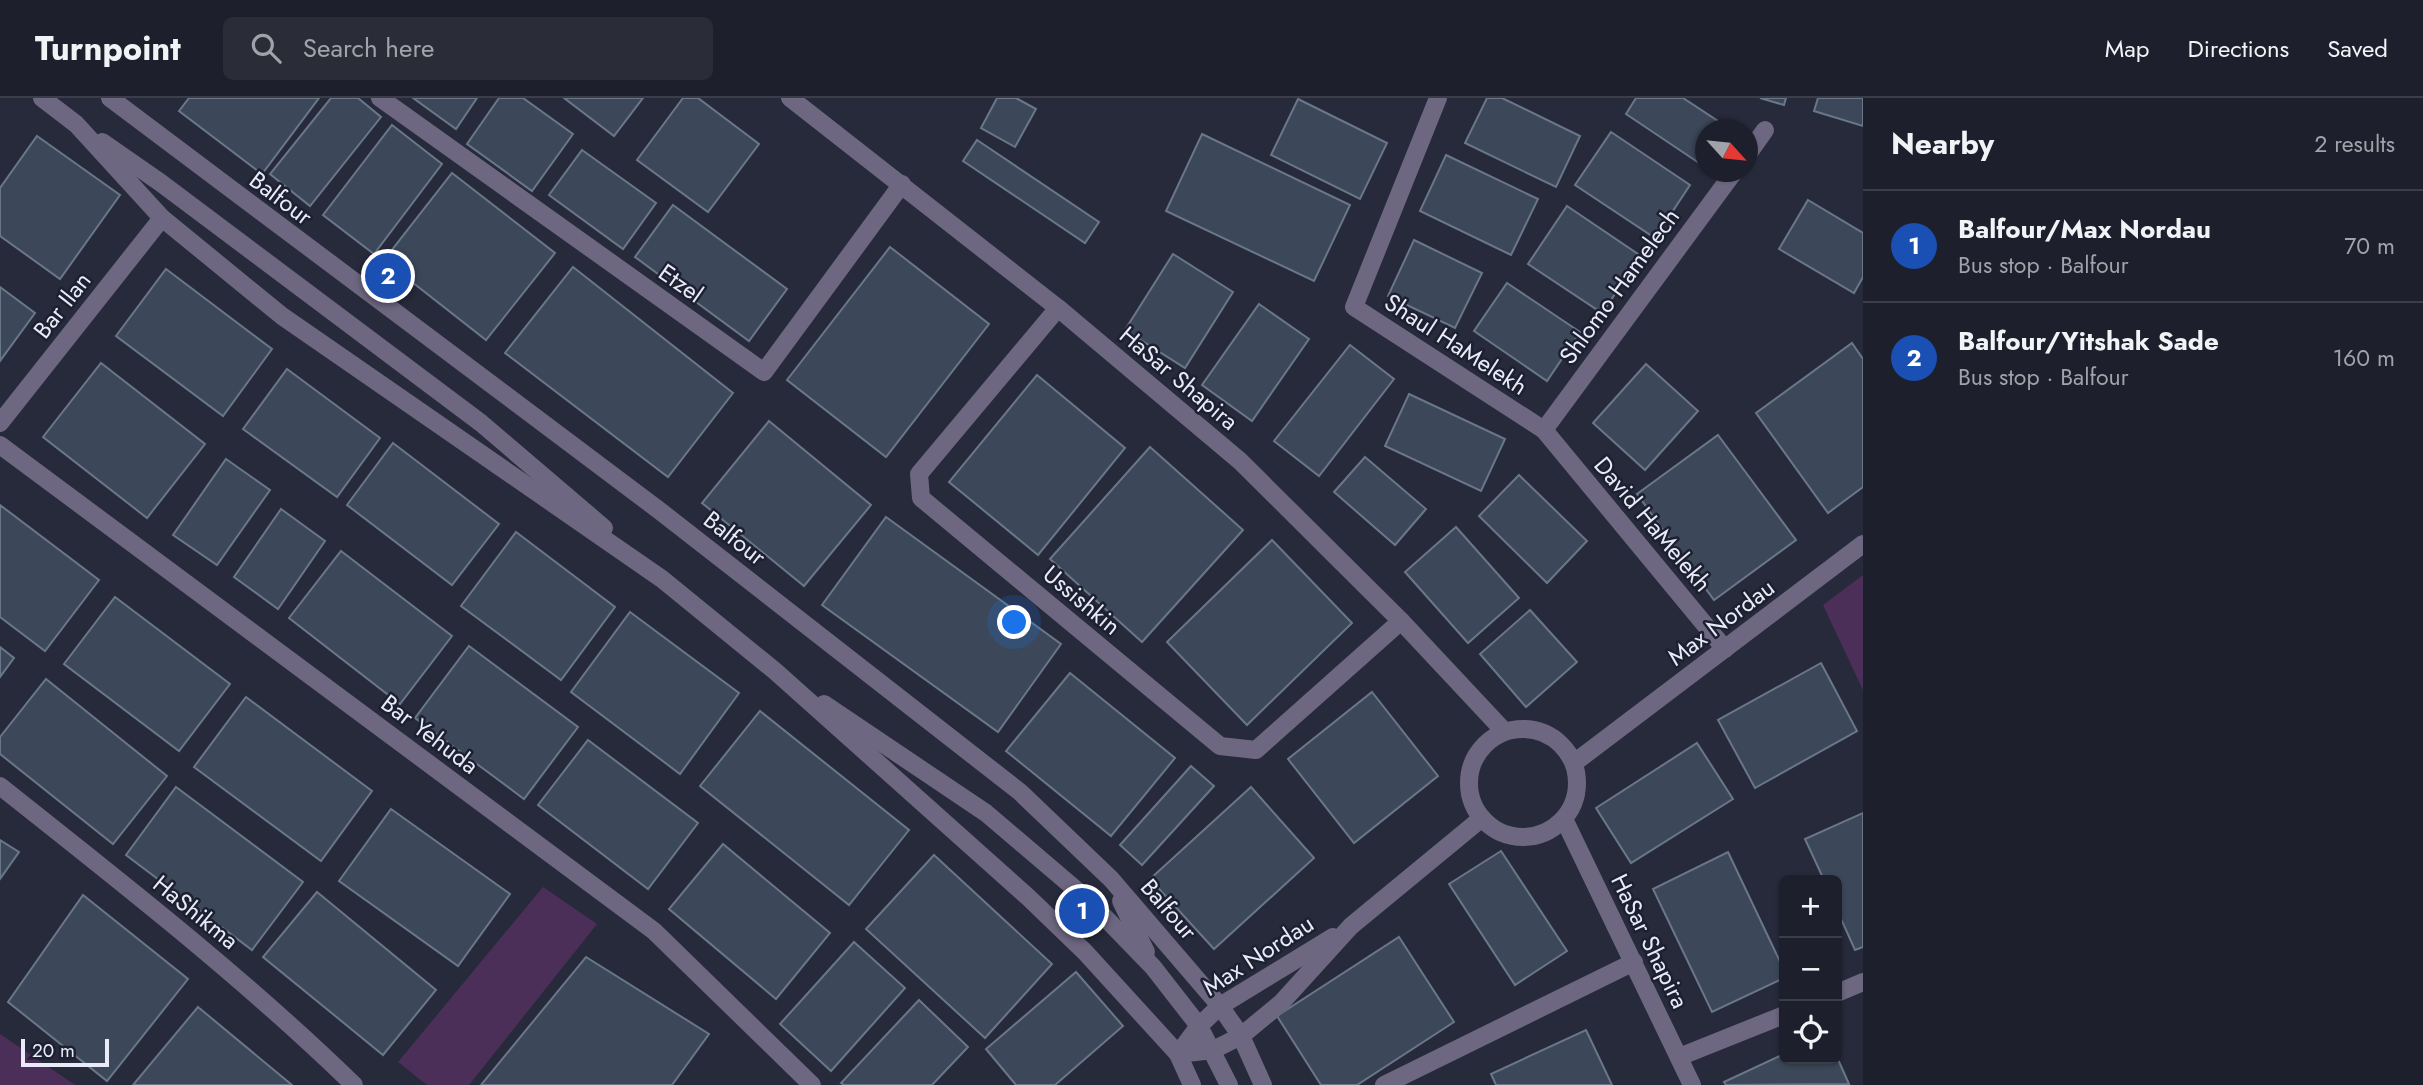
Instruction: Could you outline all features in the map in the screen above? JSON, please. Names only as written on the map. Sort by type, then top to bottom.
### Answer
[{"type":"street","points":[[42,98],[161,183],[481,423],[662,579],[775,671],[1029,898],[1085,952],[1178,1054],[1192,1085]]},
{"type":"street","name":"Balfour","points":[[110,98],[660,511],[1020,793],[1111,879],[1220,1006],[1241,1036],[1263,1085]]},
{"type":"street","name":"Etzel","points":[[380,98],[764,372],[902,184]]},
{"type":"street","name":"HaSar Shapira","points":[[790,98],[1058,308],[1240,461],[1401,621],[1504,731]]},
{"type":"street","name":"Shaul HaMelekh","points":[[1438,98],[1354,307],[1544,430]]},
{"type":"street","points":[[76,124],[162,218],[303,331],[662,579]]},
{"type":"street","points":[[1758,139],[1765,130]]},
{"type":"street","name":"Shlomo Hamelech","points":[[1544,430],[1727,182]]},
{"type":"street","name":"Bar Ilan","points":[[0,423],[162,218]]},
{"type":"street","name":"Ussishkin","points":[[1058,308],[919,474],[921,498],[1220,746],[1256,750],[1401,621]]},
{"type":"street","name":"David HaMelekh","points":[[1544,430],[1726,649]]},
{"type":"street","name":"Bar Yehuda","points":[[0,444],[654,931],[812,1085]]},
{"type":"street","name":"Max Nordau","points":[[1574,763],[1863,544]]},
{"type":"street","points":[[775,671],[986,813],[1087,900],[1153,967],[1199,1026],[1229,1085]]},
{"type":"street","points":[[1526,728],[1545,732],[1564,746],[1574,763],[1578,783],[1574,803],[1564,819],[1546,832],[1514,837],[1496,831],[1482,818],[1470,797],[1468,778],[1476,756],[1488,741],[1504,731],[1526,728]]},
{"type":"street","name":"HaShikma","points":[[0,786],[199,945],[310,1042],[354,1085]]},
{"type":"street","name":"Max Nordau","points":[[1178,1054],[1199,1026],[1220,1006],[1351,926],[1482,818]]},
{"type":"street","name":"HaSar Shapira","points":[[1564,819],[1692,1085]]},
{"type":"street","points":[[1111,879],[1153,967]]},
{"type":"street","name":"Max Nordau","points":[[1178,1054],[1213,1050],[1241,1036],[1281,1003],[1351,926]]},
{"type":"street","points":[[1384,1085],[1634,962]]},
{"type":"street","points":[[1842,991],[1863,982]]},
{"type":"street","points":[[1679,1057],[1779,1016]]},
{"type":"shaded area","points":[[1863,575],[1863,690],[1823,605]]},
{"type":"shaded area","points":[[543,887],[597,924],[469,1085],[427,1085],[398,1062]]},
{"type":"shaded area","points":[[0,1034],[75,1085],[0,1085]]},
{"type":"building","points":[[189,98],[319,98],[262,174],[179,111]]},
{"type":"building","points":[[331,98],[358,98],[381,117],[310,206],[270,174]]},
{"type":"building","points":[[413,98],[477,98],[456,129]]},
{"type":"building","points":[[499,98],[523,98],[573,134],[532,191],[467,144]]},
{"type":"building","points":[[564,98],[643,98],[614,136]]},
{"type":"building","points":[[683,98],[698,98],[759,144],[708,212],[637,160]]},
{"type":"building","points":[[997,98],[1016,98],[1036,109],[1015,147],[981,128]]},
{"type":"building","points":[[1487,98],[1502,98],[1580,136],[1556,187],[1465,143]]},
{"type":"building","points":[[1636,98],[1683,98],[1715,119],[1695,119],[1695,160],[1626,114]]},
{"type":"building","points":[[1760,98],[1786,98],[1784,105]]},
{"type":"building","points":[[1818,98],[1863,98],[1863,126],[1814,111]]},
{"type":"building","points":[[1298,99],[1387,143],[1360,199],[1271,155]]},
{"type":"building","points":[[392,125],[442,164],[374,254],[323,215]]},
{"type":"building","points":[[1611,132],[1690,185],[1655,238],[1575,185]]},
{"type":"building","points":[[1202,134],[1350,205],[1314,281],[1166,211]]},
{"type":"building","points":[[37,136],[120,195],[60,279],[0,236],[0,188]]},
{"type":"building","points":[[977,140],[1099,222],[1085,243],[963,161]]},
{"type":"building","points":[[582,150],[656,203],[623,249],[549,195]]},
{"type":"building","points":[[1446,155],[1538,199],[1511,255],[1420,211]]},
{"type":"building","points":[[452,173],[555,253],[486,340],[384,260]]},
{"type":"building","points":[[1808,200],[1863,233],[1863,277],[1854,293],[1779,249]]},
{"type":"building","points":[[673,205],[787,289],[749,341],[635,257]]},
{"type":"building","points":[[1567,206],[1641,256],[1602,313],[1528,264]]},
{"type":"building","points":[[1414,240],[1482,273],[1455,328],[1388,296]]},
{"type":"building","points":[[890,247],[989,324],[886,457],[787,380]]},
{"type":"building","points":[[1173,254],[1233,292],[1185,368],[1125,330]]},
{"type":"building","points":[[573,267],[733,393],[668,477],[505,353]]},
{"type":"building","points":[[166,269],[272,349],[223,416],[116,336]]},
{"type":"building","points":[[1507,283],[1580,332],[1547,381],[1474,331]]},
{"type":"building","points":[[0,287],[35,313],[0,361]]},
{"type":"building","points":[[1259,304],[1309,339],[1252,421],[1202,385]]},
{"type":"building","points":[[1852,343],[1863,359],[1863,487],[1828,513],[1756,413]]},
{"type":"building","points":[[1350,345],[1394,379],[1319,476],[1274,441]]},
{"type":"building","points":[[101,363],[205,444],[147,518],[43,437]]},
{"type":"building","points":[[1646,364],[1698,411],[1645,470],[1593,423]]},
{"type":"building","points":[[287,369],[380,438],[337,497],[243,429]]},
{"type":"building","points":[[1037,375],[1125,448],[1038,555],[949,482]]},
{"type":"building","points":[[1409,394],[1505,439],[1481,491],[1385,446]]},
{"type":"building","points":[[769,421],[871,505],[804,586],[702,503]]},
{"type":"building","points":[[1718,435],[1796,540],[1714,600],[1637,494]]},
{"type":"building","points":[[393,443],[499,524],[452,585],[347,505]]},
{"type":"building","points":[[1150,447],[1243,530],[1142,642],[1050,559]]},
{"type":"building","points":[[1365,457],[1426,509],[1395,545],[1334,492]]},
{"type":"building","points":[[226,459],[270,490],[217,565],[173,535]]},
{"type":"building","points":[[1519,475],[1587,541],[1547,583],[1479,516]]},
{"type":"building","points":[[0,505],[99,580],[45,651],[0,617]]},
{"type":"building","points":[[281,509],[325,541],[278,609],[234,577]]},
{"type":"building","points":[[886,517],[1061,644],[998,732],[822,605]]},
{"type":"building","points":[[1456,527],[1519,598],[1468,643],[1405,572]]},
{"type":"building","points":[[516,532],[615,607],[561,680],[461,606]]},
{"type":"building","points":[[1272,540],[1352,623],[1247,725],[1167,642]]},
{"type":"building","points":[[341,551],[452,636],[400,704],[289,618]]},
{"type":"building","points":[[115,597],[230,684],[179,751],[64,664]]},
{"type":"building","points":[[1530,610],[1577,662],[1526,707],[1480,654]]},
{"type":"building","points":[[630,612],[739,693],[680,774],[571,692]]},
{"type":"building","points":[[469,646],[578,727],[524,799],[415,718]]},
{"type":"building","points":[[0,647],[14,658],[0,677]]},
{"type":"building","points":[[1821,663],[1857,731],[1755,788],[1718,720]]},
{"type":"building","points":[[1070,673],[1175,758],[1111,836],[1006,751]]},
{"type":"building","points":[[46,679],[167,776],[113,844],[0,754],[0,737]]},
{"type":"building","points":[[1372,692],[1438,776],[1354,843],[1288,759]]},
{"type":"building","points":[[246,697],[372,791],[321,861],[194,767]]},
{"type":"building","points":[[760,711],[909,830],[849,905],[700,786]]},
{"type":"building","points":[[588,740],[698,823],[648,889],[538,805]]},
{"type":"building","points":[[1697,743],[1733,799],[1631,863],[1596,808]]},
{"type":"building","points":[[1191,766],[1214,786],[1142,865],[1120,845]]},
{"type":"building","points":[[176,787],[303,882],[252,950],[126,855]]},
{"type":"building","points":[[1251,787],[1314,858],[1214,949],[1150,879]]},
{"type":"building","points":[[391,809],[510,894],[458,966],[339,881]]},
{"type":"building","points":[[1863,813],[1863,947],[1855,950],[1842,921],[1842,875],[1822,875],[1805,839]]},
{"type":"building","points":[[0,840],[19,852],[0,879]]},
{"type":"building","points":[[723,844],[830,933],[776,999],[669,909]]},
{"type":"building","points":[[1501,851],[1567,951],[1515,985],[1449,884]]},
{"type":"building","points":[[1728,852],[1779,959],[1779,980],[1712,1012],[1653,889]]},
{"type":"building","points":[[934,855],[1052,964],[985,1038],[866,929]]},
{"type":"building","points":[[317,892],[436,990],[383,1055],[263,957]]},
{"type":"building","points":[[83,895],[188,979],[107,1081],[8,1002]]},
{"type":"building","points":[[1399,937],[1454,1022],[1357,1085],[1321,1085],[1277,1016]]},
{"type":"building","points":[[854,942],[905,988],[831,1071],[780,1024]]},
{"type":"building","points":[[586,957],[709,1034],[672,1085],[481,1085]]},
{"type":"building","points":[[1076,972],[1123,1026],[1055,1085],[1016,1085],[986,1049]]},
{"type":"building","points":[[919,1000],[968,1047],[932,1085],[841,1083]]},
{"type":"building","points":[[198,1007],[292,1085],[133,1085]]},
{"type":"building","points":[[1586,1030],[1612,1085],[1496,1085],[1491,1074]]},
{"type":"building","points":[[1779,1056],[1779,1064],[1840,1064],[1849,1084],[1726,1085],[1724,1082]]},
{"type":"place","name":"Balfour/Yitshak Sade","points":[[388,276]]},
{"type":"place","name":"Balfour/Max Nordau","points":[[1082,911]]}]
